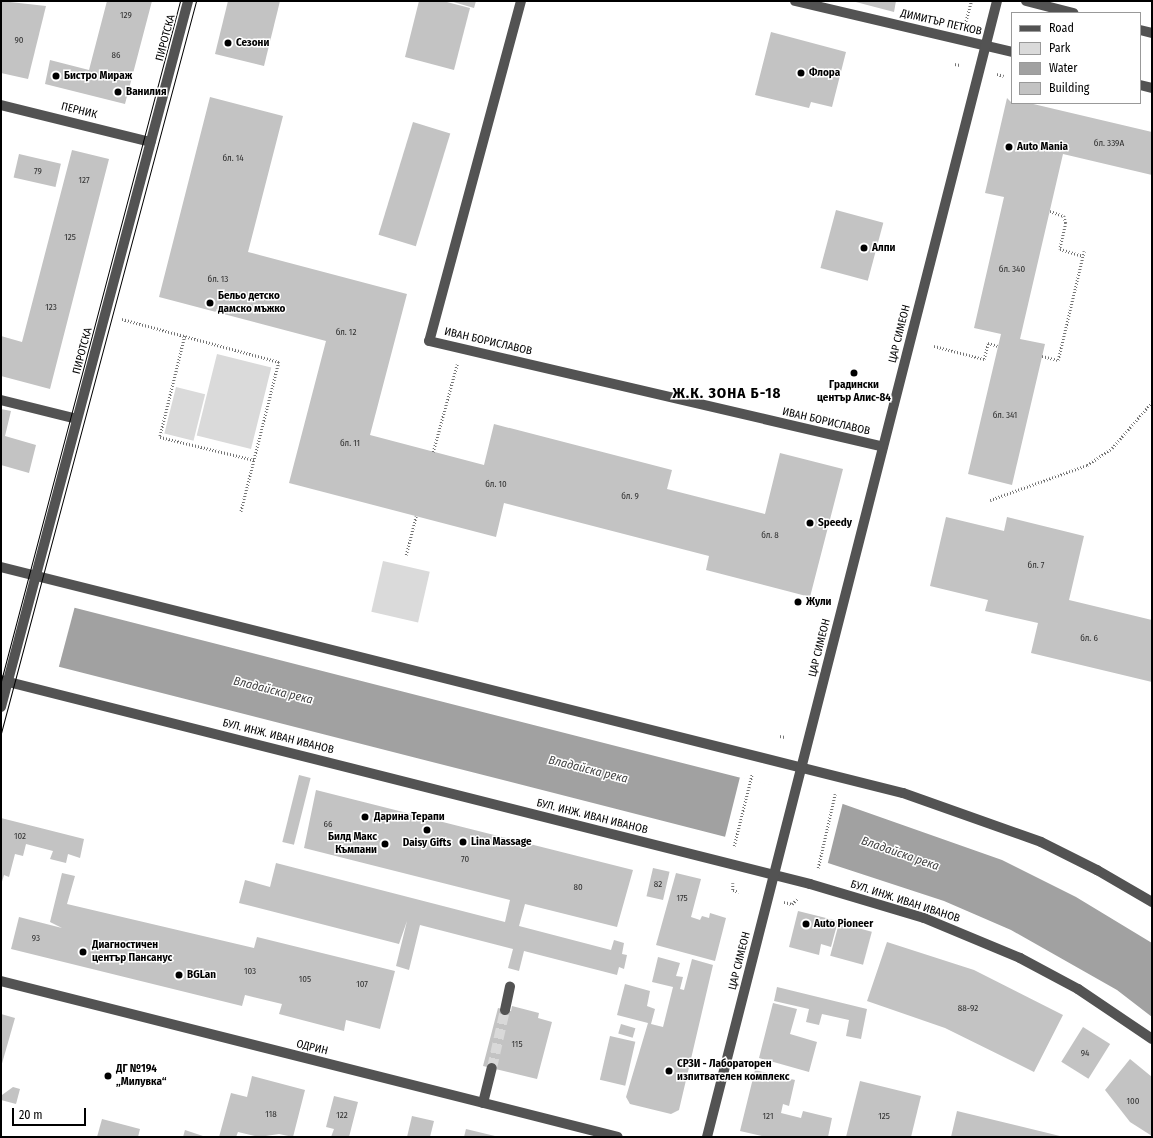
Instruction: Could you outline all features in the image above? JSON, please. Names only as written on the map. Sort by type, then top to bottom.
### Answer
[{"type":"street","name":"ПИРОТСКА","points":[[1,707],[4,680],[12,668],[188,1]]},
{"type":"street","name":"ИВАН БОРИСЛАВОВ","points":[[521,1],[429,341],[883,447]]},
{"type":"street","name":"ДИМИТЪР ПЕТКОВ","points":[[795,1],[1011,52]]},
{"type":"street","name":"ЦАР СИМЕОН","points":[[707,1137],[997,1]]},
{"type":"street","points":[[1026,1],[1069,12]]},
{"type":"street","points":[[1141,30],[1152,33]]},
{"type":"street","points":[[1141,85],[1152,88]]},
{"type":"street","name":"ПЕРНИК","points":[[1,104],[150,142]]},
{"type":"street","points":[[1,400],[77,419]]},
{"type":"street","points":[[1,567],[801,769],[903,793],[1041,842],[1098,870],[1152,902]]},
{"type":"street","name":"БУЛ. ИНЖ. ИВАН ИВАНОВ","points":[[4,680],[774,876],[924,918],[988,944],[1078,989],[1152,1039]]},
{"type":"street","name":"ОДРИН","points":[[1,981],[618,1137]]},
{"type":"street","points":[[505,1010],[510,987]]},
{"type":"street","points":[[483,1103],[492,1068]]},
{"type":"path","points":[[964,27],[971,1]]},
{"type":"path","points":[[955,64],[960,65]]},
{"type":"path","points":[[996,74],[1004,76]]},
{"type":"path","points":[[1050,211],[1064,216],[1066,223],[1060,249],[1083,256]]},
{"type":"path","points":[[1042,356],[1058,360],[1084,251]]},
{"type":"path","points":[[105,314],[279,362],[241,512]]},
{"type":"path","points":[[185,336],[160,437],[254,460]]},
{"type":"path","points":[[934,346],[984,359],[988,343],[998,346]]},
{"type":"path","points":[[433,452],[461,348]]},
{"type":"path","points":[[990,500],[1087,465],[1112,448],[1152,402]]},
{"type":"path","points":[[406,555],[416,516]]},
{"type":"path","points":[[780,736],[785,737]]},
{"type":"path","points":[[733,849],[753,770]]},
{"type":"path","points":[[817,870],[836,790]]},
{"type":"path","points":[[733,881],[733,890],[739,892]]},
{"type":"path","points":[[784,902],[792,904],[798,898]]},
{"type":"green space","points":[[217,354],[271,368],[251,449],[197,436]]},
{"type":"green space","points":[[176,387],[205,394],[193,441],[164,434]]},
{"type":"green space","points":[[383,561],[430,572],[418,622],[371,612]]},
{"type":"water","name":"Владайска река","points":[[1,589],[843,804],[1002,860],[1076,897],[1152,943],[1152,1017],[1117,990],[1011,930],[944,901],[828,863],[1,652]]},
{"type":"pier","points":[[1,587],[75,606],[58,670],[1,654]]},
{"type":"pier","points":[[740,777],[843,803],[827,865],[725,839]]},
{"type":"building","points":[[1,1],[46,6],[28,79],[1,73]]},
{"type":"building","points":[[107,1],[152,1],[125,104],[45,84],[50,60],[89,70]]},
{"type":"building","points":[[228,1],[280,1],[264,66],[215,54]]},
{"type":"building","points":[[419,1],[443,1],[470,8],[454,70],[405,57]]},
{"type":"building","points":[[450,1],[476,1],[474,8]]},
{"type":"building","points":[[852,1],[896,1],[894,12]]},
{"type":"building","name":"Флора","points":[[771,32],[846,52],[832,107],[811,102],[809,108],[755,95]]},
{"type":"building","points":[[210,97],[283,116],[248,252],[407,294],[370,435],[484,465],[494,424],[672,470],[667,489],[765,514],[780,453],[843,469],[810,597],[706,570],[709,556],[504,503],[496,537],[289,483],[326,341],[159,297]]},
{"type":"building","points":[[1007,98],[1011,104],[1033,104],[1152,132],[1152,175],[1063,154],[1020,339],[1045,344],[1012,485],[968,474],[1001,334],[974,328],[1004,197],[985,193]]},
{"type":"building","points":[[413,122],[450,133],[416,246],[379,235]]},
{"type":"building","points":[[72,150],[109,159],[50,389],[1,376],[1,336],[22,342]]},
{"type":"building","points":[[19,154],[61,164],[55,187],[14,177]]},
{"type":"building","points":[[836,210],[883,223],[868,281],[820,268]]},
{"type":"building","points":[[1,409],[11,411],[5,436],[36,445],[29,473],[1,465]]},
{"type":"building","points":[[946,517],[1004,531],[1007,517],[1084,536],[1069,600],[1152,620],[1152,682],[1031,653],[1038,623],[985,611],[988,600],[930,586]]},
{"type":"building","points":[[299,775],[311,778],[294,845],[282,842]]},
{"type":"building","points":[[316,790],[633,870],[617,927],[525,904],[519,926],[611,950],[614,940],[624,943],[622,954],[627,955],[624,969],[619,967],[617,975],[524,951],[519,971],[508,968],[513,949],[420,925],[409,970],[396,966],[407,921],[399,944],[239,903],[245,880],[270,887],[276,863],[505,922],[510,900],[304,848]]},
{"type":"building","points":[[1,818],[84,839],[80,858],[68,854],[66,863],[50,859],[53,851],[26,844],[23,856],[15,854],[9,877],[4,875],[1,885]]},
{"type":"building","points":[[653,868],[670,872],[663,900],[646,896]]},
{"type":"building","points":[[62,873],[75,876],[67,904],[254,948],[257,937],[395,971],[380,1029],[346,1020],[344,1031],[279,1014],[282,1004],[245,995],[242,1006],[11,949],[19,917],[62,928],[50,922]]},
{"type":"building","points":[[676,873],[701,879],[691,917],[700,920],[702,916],[709,918],[710,913],[726,918],[715,961],[656,945]]},
{"type":"building","points":[[798,911],[838,921],[831,947],[821,944],[819,955],[789,947]]},
{"type":"building","points":[[839,923],[872,932],[863,965],[830,956]]},
{"type":"building","points":[[887,942],[974,970],[1063,1015],[1034,1072],[945,1028],[867,1001]]},
{"type":"building","points":[[658,957],[680,963],[676,976],[683,977],[680,989],[684,990],[692,959],[713,965],[679,1110],[671,1114],[630,1104],[626,1097],[648,1023],[617,1015],[625,984],[650,991],[647,1006],[655,1009],[651,1024],[663,1027],[673,987],[652,982]]},
{"type":"building","points":[[777,987],[867,1009],[861,1039],[846,1036],[849,1020],[822,1014],[819,1025],[806,1022],[809,1009],[774,1001]]},
{"type":"building","points":[[773,1003],[797,1009],[790,1034],[817,1042],[809,1072],[759,1058]]},
{"type":"building","points":[[512,1006],[539,1013],[538,1018],[552,1022],[537,1079],[483,1066],[498,1008],[511,1011]]},
{"type":"building","points":[[1,1014],[15,1018],[1,1067]]},
{"type":"building","points":[[621,1024],[635,1028],[633,1038],[618,1034]]},
{"type":"building","points":[[1083,1027],[1110,1044],[1088,1079],[1061,1062]]},
{"type":"building","points":[[610,1036],[635,1042],[625,1086],[600,1080]]},
{"type":"building","points":[[1130,1059],[1152,1077],[1152,1136],[1130,1122],[1105,1090]]},
{"type":"building","points":[[755,1070],[795,1080],[789,1106],[783,1104],[781,1113],[801,1118],[803,1111],[832,1118],[828,1137],[766,1137],[740,1131]]},
{"type":"building","points":[[252,1076],[305,1090],[293,1137],[279,1134],[259,1137],[238,1132],[236,1137],[219,1137],[231,1093],[247,1097]]},
{"type":"building","points":[[860,1081],[921,1096],[911,1137],[846,1137]]},
{"type":"building","points":[[13,1087],[20,1089],[16,1104],[1,1100],[2,1095]]},
{"type":"building","points":[[334,1096],[358,1102],[349,1137],[331,1137],[334,1129],[326,1127]]},
{"type":"building","points":[[957,1111],[1060,1136],[1060,1137],[951,1137]]},
{"type":"building","points":[[412,1116],[434,1121],[430,1137],[407,1137]]},
{"type":"building","points":[[102,1119],[140,1129],[138,1137],[97,1137]]},
{"type":"building","points":[[466,1129],[495,1136],[495,1137],[464,1137]]},
{"type":"building","points":[[185,1130],[206,1137],[183,1137]]},
{"type":"tunnel","points":[[492,1068],[505,1010]]},
{"type":"tram line","points":[[1,681],[180,1]]},
{"type":"tram line","points":[[1,733],[196,1]]},
{"type":"place","name":"Сезони","points":[[228,43]]},
{"type":"place","name":"Флора","points":[[801,73]]},
{"type":"place","name":"Бистро Мираж","points":[[56,76]]},
{"type":"place","name":"Ванилия","points":[[118,92]]},
{"type":"place","name":"Auto Mania","points":[[1009,147]]},
{"type":"place","name":"Алпи","points":[[864,248]]},
{"type":"place","name":"Бельо детско дамско мъжко","points":[[210,303]]},
{"type":"place","name":"Градински център Алис-84","points":[[854,373]]},
{"type":"place","name":"Speedy","points":[[810,523]]},
{"type":"place","name":"Жули","points":[[798,602]]},
{"type":"place","name":"Дарина Терапи","points":[[365,817]]},
{"type":"place","name":"Daisy Gifts","points":[[427,830]]},
{"type":"place","name":"Lina Massage","points":[[463,842]]},
{"type":"place","name":"Билд Макс Къмпани","points":[[385,844]]},
{"type":"place","name":"Auto Pioneer","points":[[806,924]]},
{"type":"place","name":"Диагностичен център Пансанус","points":[[83,952]]},
{"type":"place","name":"BGLan","points":[[179,975]]},
{"type":"place","name":"СРЗИ - Лабораторен изпитвателен комплекс","points":[[669,1071]]},
{"type":"place","name":"ДГ №194 „Милувка“","points":[[108,1076]]},
{"type":"district","name":"Ж.К. ЗОНА Б-18","points":[[727,394]]}]
